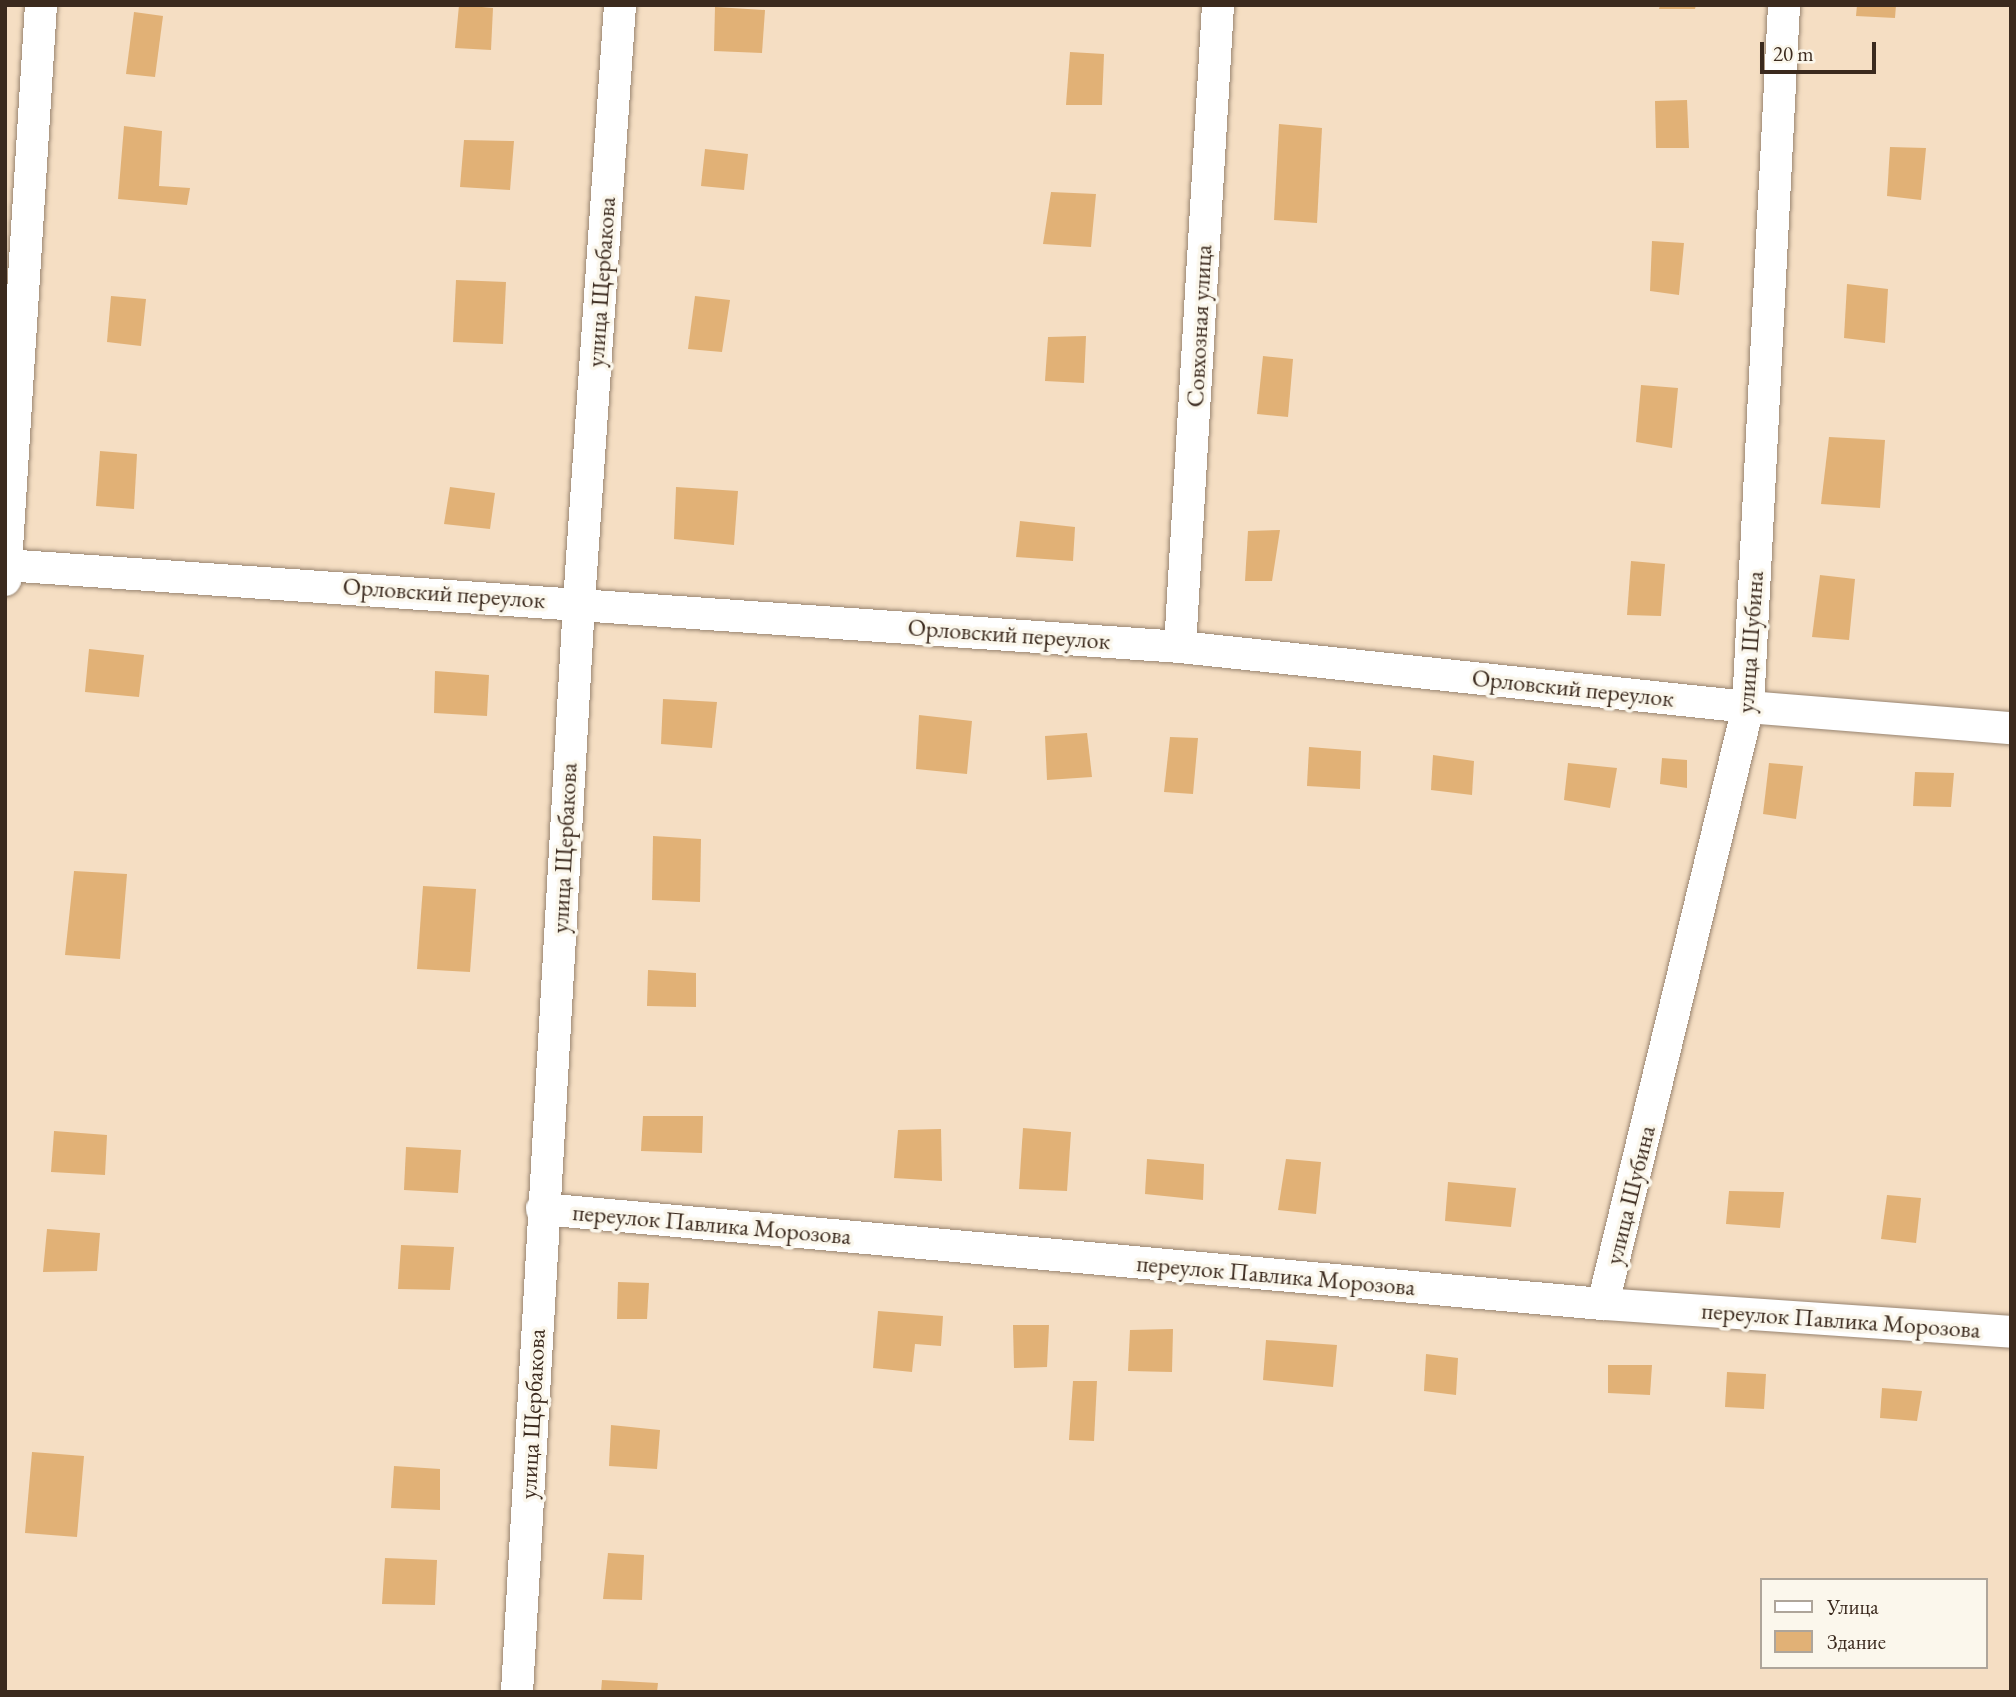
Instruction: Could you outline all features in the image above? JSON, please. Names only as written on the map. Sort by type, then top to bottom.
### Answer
[{"type":"street","points":[[6,570],[41,5]]},
{"type":"street","name":"улица Щербакова","points":[[517,1692],[542,1209],[579,601],[620,5]]},
{"type":"street","name":"Совхозная улица","points":[[1180,647],[1218,5]]},
{"type":"street","name":"улица Шубина","points":[[1603,1304],[1748,707],[1784,5]]},
{"type":"street","name":"Орловский переулок","points":[[6,570],[579,601],[1180,647],[1748,707],[2011,728]]},
{"type":"street","name":"переулок Павлика Морозова","points":[[542,1209],[1603,1304],[2011,1332]]},
{"type":"building","points":[[459,5],[493,8],[491,50],[455,48]]},
{"type":"building","points":[[1660,5],[1696,5],[1695,9],[1659,9]]},
{"type":"building","points":[[1857,5],[1896,5],[1895,18],[1856,16]]},
{"type":"building","points":[[715,7],[765,10],[762,53],[714,51]]},
{"type":"building","points":[[134,12],[163,16],[155,77],[126,74]]},
{"type":"building","points":[[1070,52],[1104,54],[1102,105],[1066,105]]},
{"type":"building","points":[[1687,100],[1689,148],[1656,148],[1655,101]]},
{"type":"building","points":[[1279,124],[1322,128],[1317,223],[1274,220]]},
{"type":"building","points":[[124,126],[162,131],[159,186],[190,188],[187,205],[118,199]]},
{"type":"building","points":[[464,140],[514,141],[510,190],[460,187]]},
{"type":"building","points":[[1890,147],[1926,148],[1921,200],[1887,196]]},
{"type":"building","points":[[705,149],[748,154],[744,190],[701,186]]},
{"type":"building","points":[[1051,192],[1096,194],[1091,247],[1043,244]]},
{"type":"building","points":[[1652,241],[1684,243],[1679,295],[1650,291]]},
{"type":"building","points":[[456,280],[506,282],[503,344],[453,342]]},
{"type":"building","points":[[1847,284],[1888,289],[1885,343],[1844,338]]},
{"type":"building","points":[[111,296],[146,299],[141,346],[107,342]]},
{"type":"building","points":[[695,296],[730,300],[722,352],[688,349]]},
{"type":"building","points":[[1086,336],[1084,383],[1045,381],[1048,337]]},
{"type":"building","points":[[1263,356],[1293,359],[1288,417],[1257,414]]},
{"type":"building","points":[[1641,385],[1678,388],[1672,448],[1636,442]]},
{"type":"building","points":[[1829,437],[1885,440],[1880,508],[1821,504]]},
{"type":"building","points":[[100,451],[137,454],[134,509],[96,506]]},
{"type":"building","points":[[450,487],[495,493],[490,529],[444,524]]},
{"type":"building","points":[[676,487],[738,491],[734,545],[674,539]]},
{"type":"building","points":[[1020,521],[1075,527],[1073,561],[1016,557]]},
{"type":"building","points":[[1280,530],[1272,581],[1245,581],[1248,531]]},
{"type":"building","points":[[1631,561],[1665,564],[1661,616],[1627,615]]},
{"type":"building","points":[[1820,575],[1855,579],[1849,640],[1812,637]]},
{"type":"building","points":[[89,649],[144,655],[139,697],[85,692]]},
{"type":"building","points":[[435,671],[489,675],[487,716],[434,713]]},
{"type":"building","points":[[663,699],[717,702],[712,748],[661,744]]},
{"type":"building","points":[[919,715],[972,721],[967,774],[916,769]]},
{"type":"building","points":[[1087,733],[1092,777],[1047,780],[1045,736]]},
{"type":"building","points":[[1170,737],[1198,738],[1193,794],[1164,792]]},
{"type":"building","points":[[1309,747],[1361,751],[1360,789],[1307,786]]},
{"type":"building","points":[[1433,755],[1474,761],[1472,795],[1431,790]]},
{"type":"building","points":[[1662,758],[1687,760],[1687,788],[1660,784]]},
{"type":"building","points":[[1568,763],[1617,768],[1610,808],[1564,800]]},
{"type":"building","points":[[1769,763],[1803,766],[1796,819],[1763,814]]},
{"type":"building","points":[[1915,772],[1954,773],[1951,807],[1913,806]]},
{"type":"building","points":[[653,836],[701,839],[700,902],[652,900]]},
{"type":"building","points":[[74,871],[127,874],[120,959],[65,955]]},
{"type":"building","points":[[423,886],[476,889],[470,972],[417,969]]},
{"type":"building","points":[[648,970],[696,973],[696,1007],[647,1006]]},
{"type":"building","points":[[643,1116],[703,1116],[702,1153],[641,1151]]},
{"type":"building","points":[[1023,1128],[1071,1132],[1067,1191],[1019,1189]]},
{"type":"building","points":[[941,1129],[942,1181],[894,1178],[898,1130]]},
{"type":"building","points":[[54,1131],[107,1135],[105,1175],[51,1172]]},
{"type":"building","points":[[406,1147],[461,1150],[458,1193],[404,1190]]},
{"type":"building","points":[[1147,1159],[1204,1164],[1203,1200],[1145,1194]]},
{"type":"building","points":[[1286,1159],[1321,1162],[1316,1214],[1278,1210]]},
{"type":"building","points":[[1448,1182],[1516,1188],[1511,1227],[1445,1221]]},
{"type":"building","points":[[1729,1191],[1784,1192],[1780,1228],[1726,1224]]},
{"type":"building","points":[[1887,1195],[1921,1198],[1916,1243],[1881,1239]]},
{"type":"building","points":[[47,1229],[100,1233],[97,1271],[43,1272]]},
{"type":"building","points":[[401,1245],[454,1247],[450,1290],[398,1289]]},
{"type":"building","points":[[618,1282],[649,1283],[647,1319],[617,1319]]},
{"type":"building","points":[[878,1311],[943,1316],[941,1346],[915,1344],[912,1372],[873,1368]]},
{"type":"building","points":[[1013,1325],[1049,1325],[1047,1367],[1014,1368]]},
{"type":"building","points":[[1173,1329],[1172,1372],[1128,1371],[1130,1330]]},
{"type":"building","points":[[1266,1340],[1337,1345],[1333,1387],[1263,1380]]},
{"type":"building","points":[[1426,1354],[1458,1358],[1456,1395],[1424,1391]]},
{"type":"building","points":[[1608,1365],[1652,1365],[1650,1395],[1608,1393]]},
{"type":"building","points":[[1727,1372],[1766,1374],[1764,1409],[1725,1407]]},
{"type":"building","points":[[1073,1381],[1097,1381],[1094,1441],[1069,1440]]},
{"type":"building","points":[[1882,1388],[1922,1391],[1917,1421],[1880,1418]]},
{"type":"building","points":[[611,1425],[660,1430],[657,1469],[609,1466]]},
{"type":"building","points":[[32,1452],[84,1456],[77,1537],[25,1533]]},
{"type":"building","points":[[394,1466],[440,1469],[440,1510],[391,1508]]},
{"type":"building","points":[[608,1553],[644,1555],[642,1600],[603,1599]]},
{"type":"building","points":[[385,1558],[437,1560],[435,1605],[382,1604]]},
{"type":"building","points":[[602,1680],[658,1683],[657,1692],[601,1692]]}]
